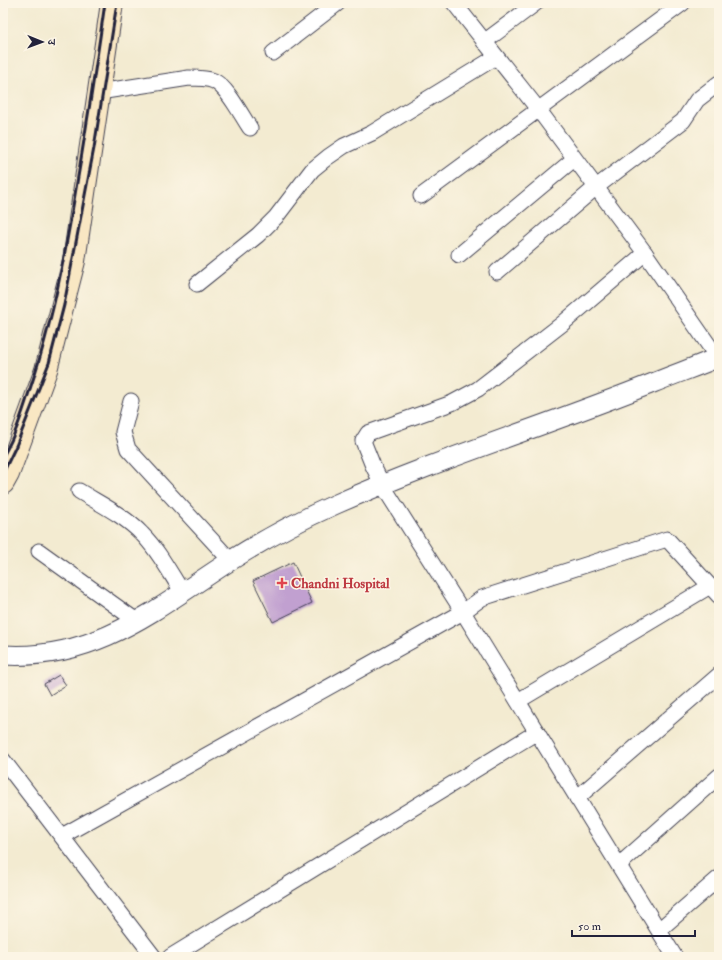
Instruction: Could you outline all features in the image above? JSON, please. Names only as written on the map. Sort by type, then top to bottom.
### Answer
[{"type":"main road","points":[[3,451],[34,368],[59,259],[100,3]]},
{"type":"main road","points":[[3,483],[8,474],[46,370],[74,261],[112,3]]},
{"type":"street","points":[[273,53],[338,3]]},
{"type":"street","points":[[3,654],[56,653],[114,634],[138,622],[231,561],[276,534],[327,509],[486,445],[617,398],[718,357],[645,252],[538,109],[454,3]]},
{"type":"street","points":[[484,42],[536,3]]},
{"type":"street","points":[[421,196],[683,3]]},
{"type":"street","points":[[197,284],[258,234],[276,216],[312,170],[328,156],[344,146],[372,133],[496,57]]},
{"type":"street","points":[[99,92],[189,78],[214,81],[223,88],[250,128]]},
{"type":"street","points":[[497,272],[596,188],[683,121],[697,100],[719,83]]},
{"type":"street","points":[[459,255],[574,159]]},
{"type":"street","points":[[645,252],[562,324],[478,389],[452,403],[365,435],[364,444],[383,486],[463,612],[675,957]]},
{"type":"street","points":[[131,401],[123,432],[128,449],[231,561]]},
{"type":"street","points":[[79,490],[129,523],[142,534],[183,593]]},
{"type":"street","points":[[62,836],[463,612],[482,598],[667,539],[715,591],[518,701]]},
{"type":"street","points":[[39,551],[138,622]]},
{"type":"street","points":[[577,798],[719,675]]},
{"type":"street","points":[[170,957],[537,732]]},
{"type":"street","points":[[3,760],[154,957]]},
{"type":"street","points":[[619,865],[719,776]]},
{"type":"street","points":[[659,930],[719,878]]},
{"type":"building","points":[[293,562],[312,603],[273,622],[253,581]]},
{"type":"building","points":[[59,675],[66,685],[50,695],[44,684]]},
{"type":"railway","points":[[3,456],[15,433],[24,408],[40,357],[54,304],[76,189],[105,3]]},
{"type":"railway","points":[[3,473],[16,446],[49,363],[64,305],[94,148],[117,3]]},
{"type":"place","name":"Chandni Hospital","points":[[282,583]]}]
